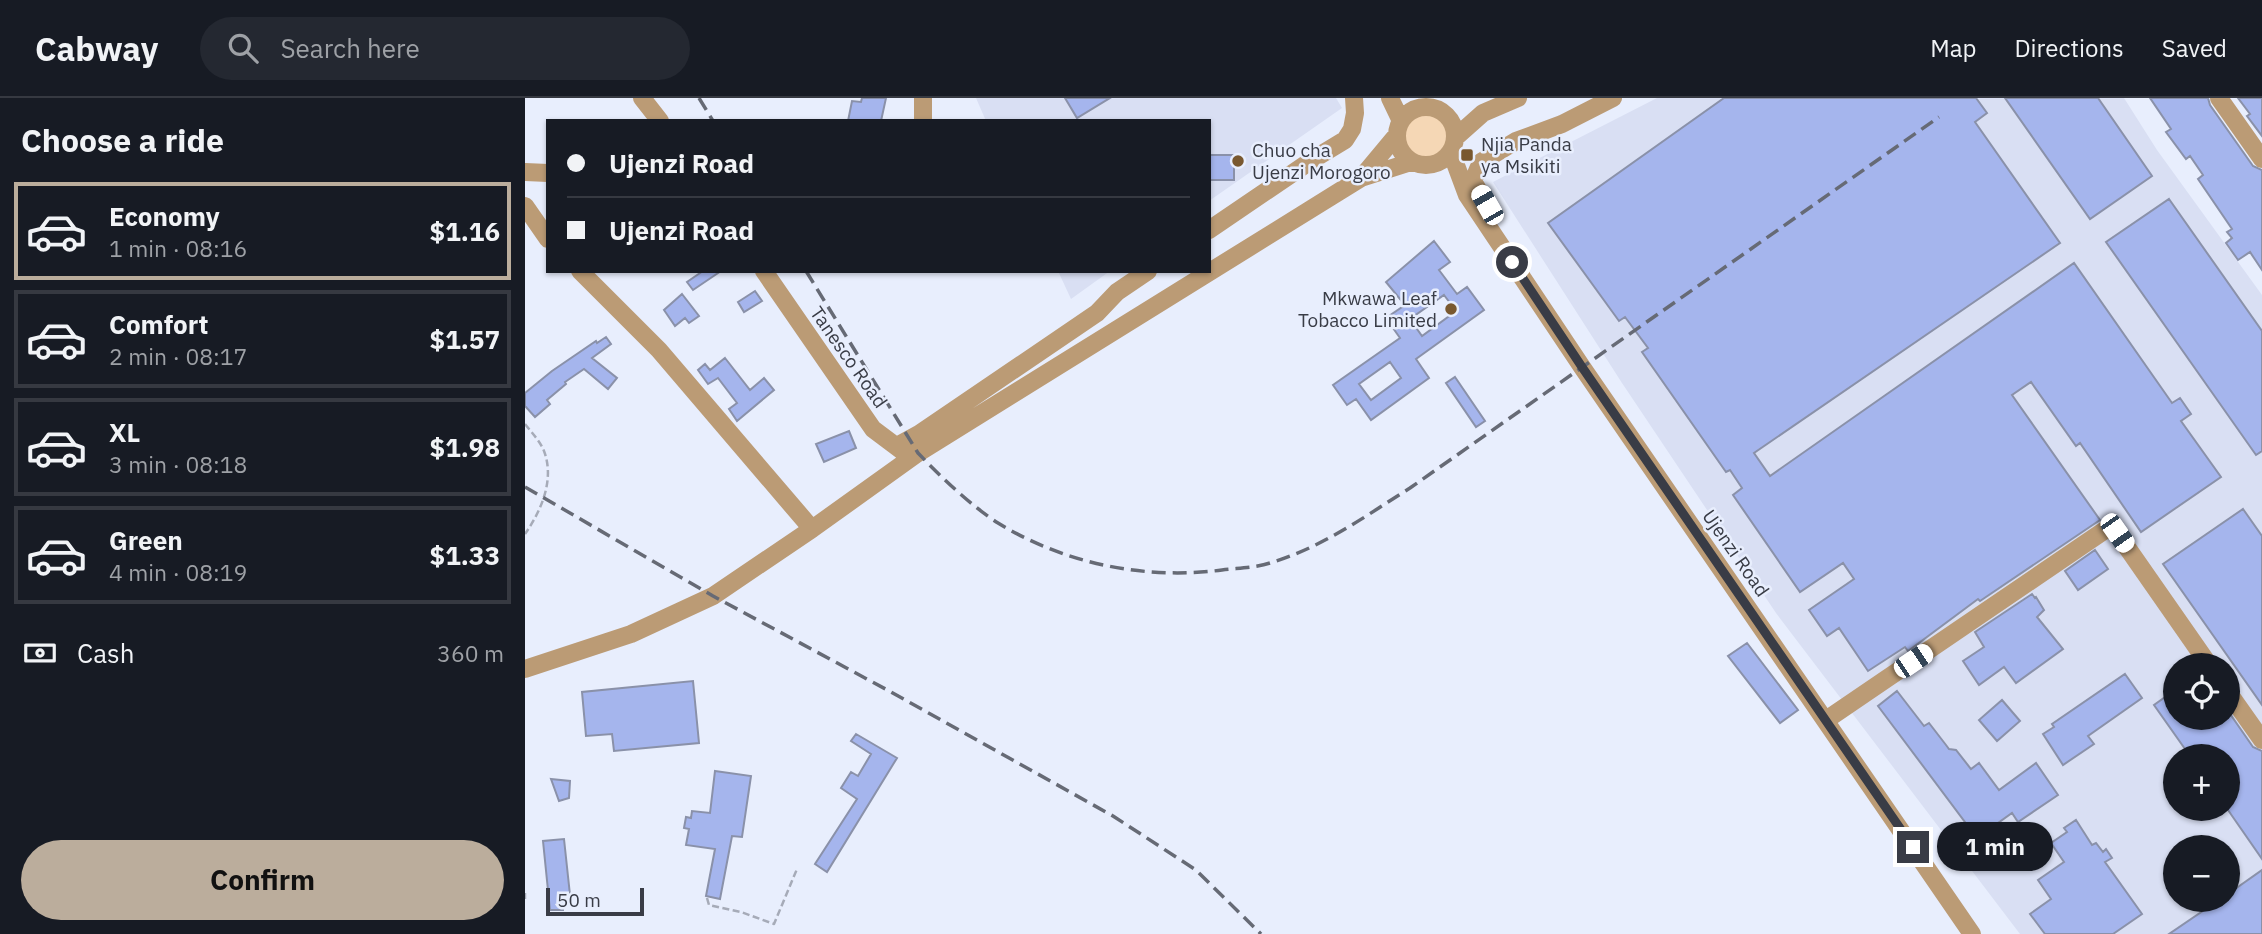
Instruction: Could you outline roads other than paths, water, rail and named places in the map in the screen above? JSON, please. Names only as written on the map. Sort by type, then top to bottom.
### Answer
[{"type":"street","points":[[642,98],[658,119]]},
{"type":"street","points":[[923,98],[923,119]]},
{"type":"street","points":[[1211,229],[1345,140],[1352,129],[1354,98]]},
{"type":"street","points":[[1390,98],[1398,128],[1400,151],[1411,162],[1425,166],[1440,162],[1483,113]]},
{"type":"street","points":[[1361,178],[1419,102],[1445,113],[1483,113],[1518,98]]},
{"type":"street","points":[[1542,307],[1473,181],[1481,162],[1516,141],[1562,124],[1612,98]]},
{"type":"street","points":[[2219,98],[2262,159]]},
{"type":"street","points":[[1445,113],[1455,128],[1454,144],[1467,195]]},
{"type":"street","points":[[1211,268],[1361,178],[1411,162]]},
{"type":"street","points":[[1433,165],[1467,195]]},
{"type":"street","points":[[525,172],[546,173]]},
{"type":"street","name":"Ujenzi Road","points":[[1467,195],[1972,934]]},
{"type":"street","points":[[525,206],[546,236]]},
{"type":"street","points":[[582,273],[687,381],[812,530]]},
{"type":"street","name":"Tanesco Road","points":[[765,273],[873,429],[904,452]]},
{"type":"street","points":[[525,669],[631,634],[713,596],[812,530],[904,452],[1097,313],[1117,292],[1145,273]]},
{"type":"street","points":[[904,452],[1203,273]]},
{"type":"street","points":[[1826,720],[2108,528],[2117,533],[2201,653]]},
{"type":"street","points":[[2240,709],[2262,740]]},
{"type":"railway","points":[[699,98],[712,119]]},
{"type":"railway","points":[[807,273],[918,453],[946,481],[998,523],[1050,549],[1106,566],[1164,573],[1252,567],[1308,549],[1410,488],[1939,117]]},
{"type":"railway","points":[[525,487],[713,596],[1113,816],[1196,870],[1261,934]]},
{"type":"place","name":"Njia Panda ya Msikiti","points":[[1467,155]]},
{"type":"place","name":"Chuo cha Ujenzi Morogoro","points":[[1238,161]]},
{"type":"place","name":"Mkwawa Leaf Tobacco Limited","points":[[1451,309]]}]
